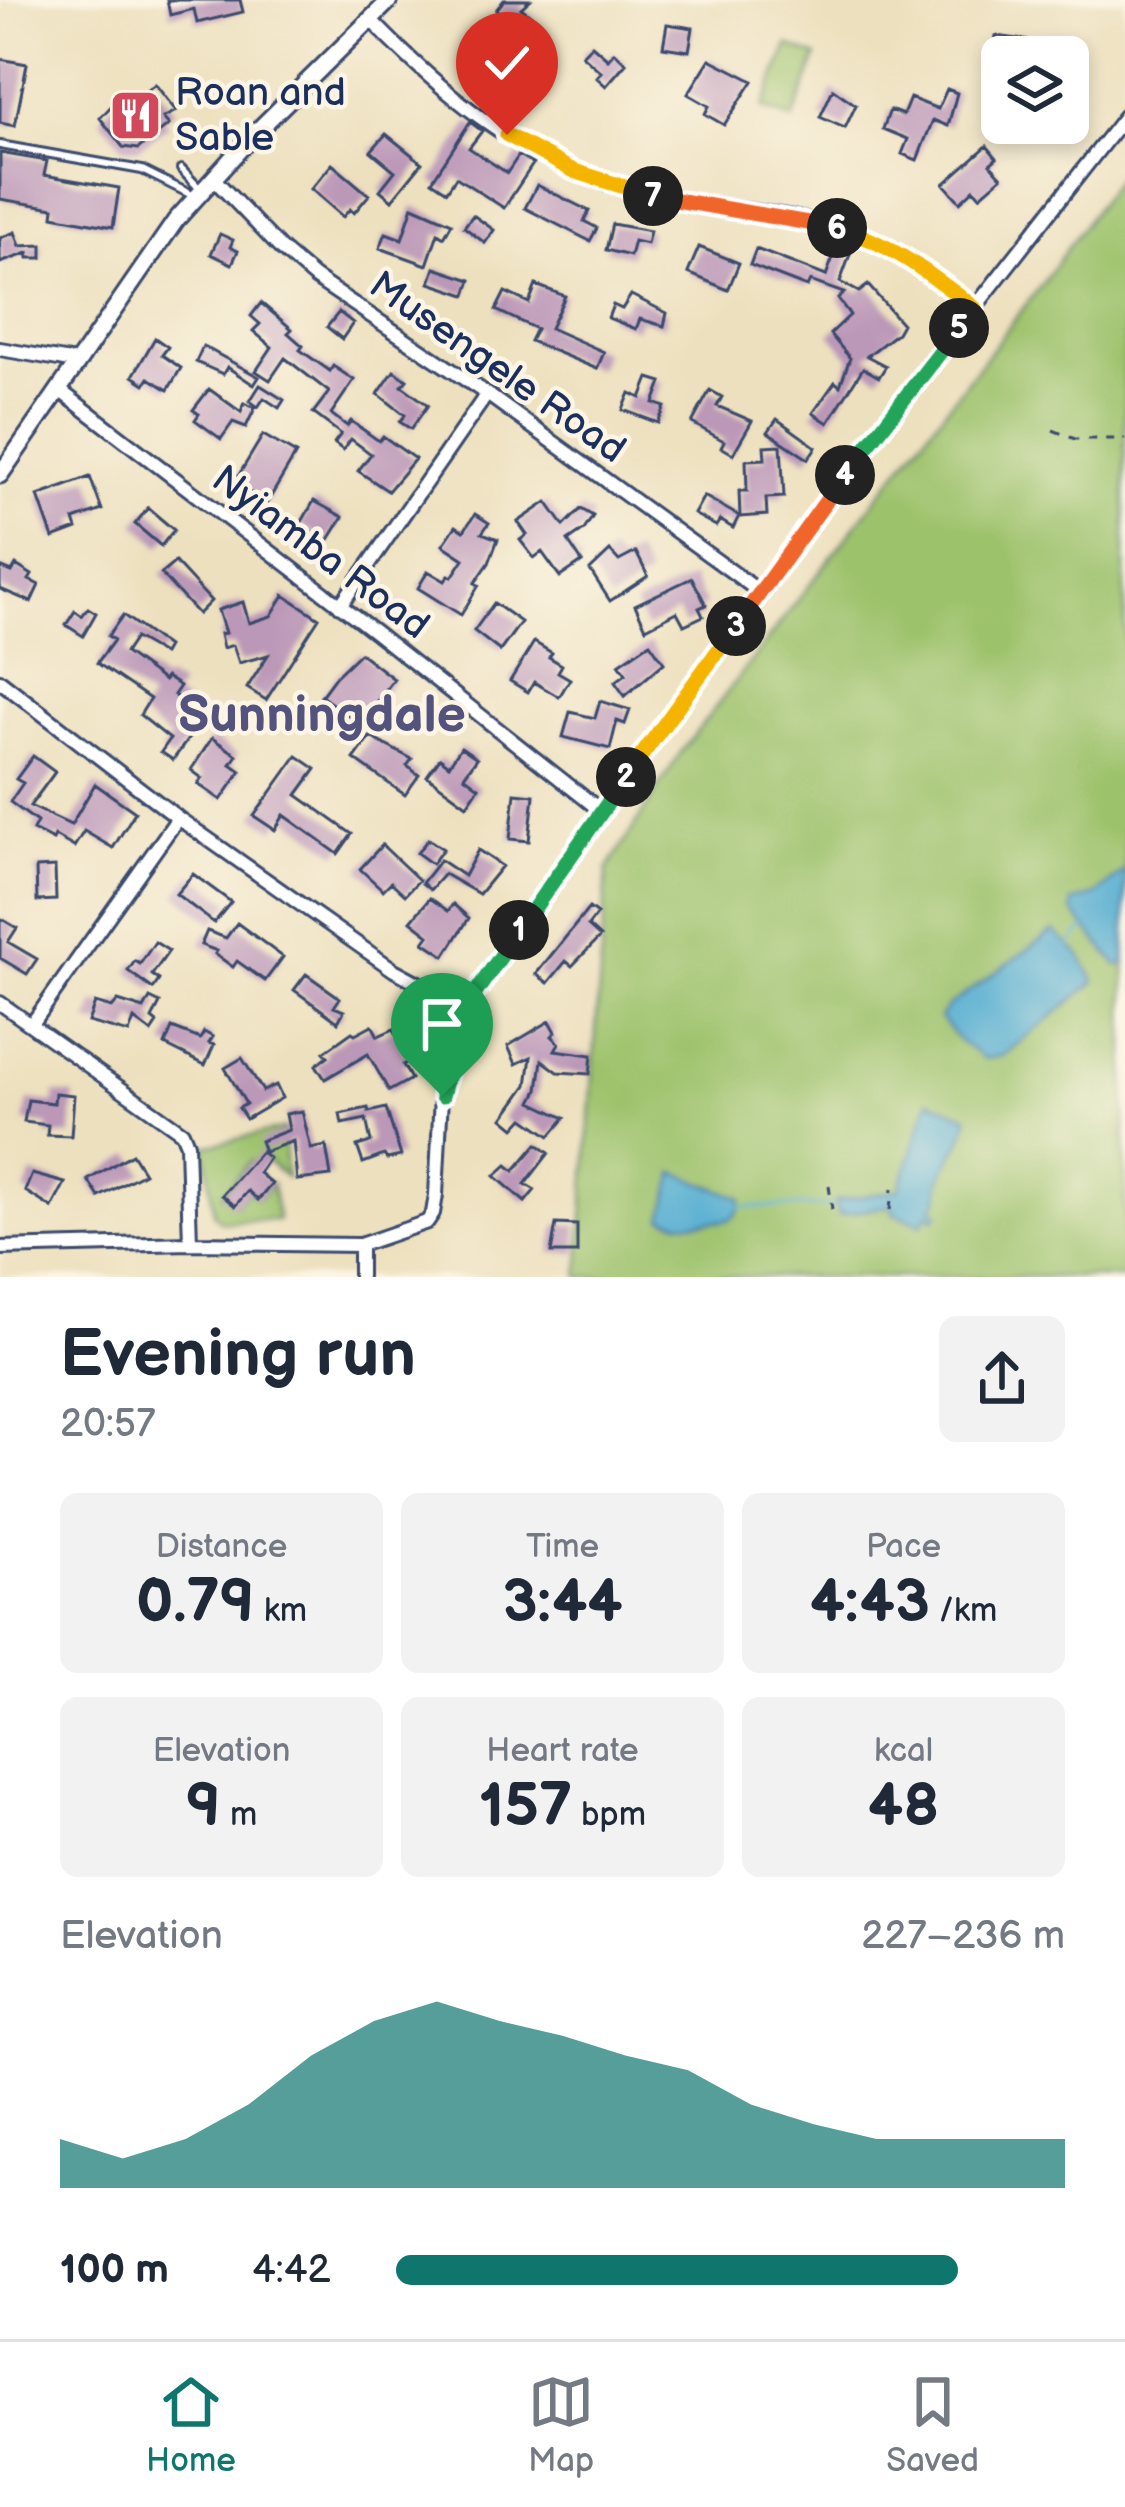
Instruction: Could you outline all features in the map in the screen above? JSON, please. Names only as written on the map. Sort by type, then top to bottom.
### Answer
[{"type":"street","points":[[0,475],[203,188],[390,0]]},
{"type":"street","points":[[372,21],[442,87],[543,157],[646,194],[858,233],[898,253],[975,308]]},
{"type":"street","points":[[0,1248],[360,1245],[420,1228],[434,1213],[442,1096],[465,1008],[760,592],[1125,116]]},
{"type":"street","name":"Musengele Road","points":[[203,188],[315,278],[487,394],[760,592]]},
{"type":"street","points":[[0,349],[76,362]]},
{"type":"street","name":"Nyiamba Road","points":[[58,389],[601,811]]},
{"type":"street","points":[[340,606],[487,394]]},
{"type":"street","points":[[0,681],[178,818],[394,970],[465,1008]]},
{"type":"street","points":[[32,1024],[178,818]]},
{"type":"street","points":[[0,1003],[182,1132],[187,1144],[190,1243]]},
{"type":"street","points":[[360,1245],[360,1277]]},
{"type":"lane","points":[[0,145],[142,170],[203,188]]},
{"type":"lane","points":[[181,169],[203,188]]},
{"type":"path","points":[[1053,430],[1075,439],[1125,439]]},
{"type":"path","points":[[830,1185],[832,1210]]},
{"type":"path","points":[[890,1210],[892,1189]]},
{"type":"green space","points":[[788,45],[817,57],[793,120],[763,108]]},
{"type":"green space","points":[[1125,166],[1125,1277],[579,1277],[607,870],[681,752],[1042,284]]},
{"type":"green space","points":[[284,1129],[286,1177],[266,1161],[250,1161],[222,1194],[235,1205],[248,1191],[258,1199],[272,1184],[278,1220],[221,1221],[214,1214],[205,1146]]},
{"type":"water","points":[[1125,870],[1125,964],[1117,965],[1073,912],[1072,902],[1096,895]]},
{"type":"water","points":[[1054,931],[1080,955],[1095,982],[1003,1056],[985,1059],[960,1042],[940,1018],[948,1006]]},
{"type":"water","points":[[929,1100],[968,1116],[962,1139],[942,1175],[939,1199],[932,1208],[939,1212],[935,1219],[927,1214],[922,1224],[893,1213],[888,1206],[839,1215],[835,1201],[899,1190]]},
{"type":"water","points":[[675,1172],[741,1198],[737,1213],[718,1221],[663,1217]]},
{"type":"building","points":[[167,0],[240,0],[243,12],[197,23],[194,9],[170,15]]},
{"type":"building","points":[[504,0],[530,0],[521,8],[533,17],[515,40],[498,27],[505,17],[496,10]]},
{"type":"building","points":[[667,24],[693,28],[689,51],[663,47]]},
{"type":"building","points":[[592,45],[608,59],[614,52],[626,63],[606,86],[596,77],[601,72],[582,55]]},
{"type":"building","points":[[0,59],[27,64],[15,126],[0,123]]},
{"type":"building","points":[[710,59],[753,81],[724,125],[705,114],[709,106],[688,94]]},
{"type":"building","name":"Roan and Sable","points":[[155,84],[176,111],[163,118],[169,125],[138,149],[123,147],[100,118],[117,100],[124,108]]},
{"type":"building","points":[[833,89],[856,105],[845,128],[820,117]]},
{"type":"building","points":[[947,89],[957,93],[948,126],[933,120],[917,160],[902,154],[908,139],[883,129],[890,110],[903,115],[910,98],[938,109]]},
{"type":"building","points":[[470,122],[482,131],[469,148],[507,173],[519,155],[533,164],[504,208],[456,177],[447,191],[432,181]]},
{"type":"building","points":[[386,134],[422,163],[392,200],[380,190],[395,171],[371,151]]},
{"type":"building","points":[[987,146],[997,158],[990,164],[1002,177],[980,196],[974,189],[960,202],[944,184]]},
{"type":"building","points":[[0,153],[47,161],[44,175],[119,188],[113,227],[53,216],[54,208],[0,199]]},
{"type":"building","points":[[332,164],[369,195],[354,213],[350,209],[343,217],[311,189]]},
{"type":"building","points":[[537,185],[589,211],[584,221],[597,228],[590,241],[525,208]]},
{"type":"building","points":[[413,206],[452,223],[444,237],[438,233],[427,265],[380,248],[386,233],[402,239]]},
{"type":"building","points":[[473,215],[494,230],[485,243],[464,227]]},
{"type":"building","points":[[612,224],[650,231],[647,244],[634,241],[630,256],[606,250]]},
{"type":"building","points":[[15,232],[20,246],[42,245],[42,258],[28,258],[28,253],[0,263],[0,238]]},
{"type":"building","points":[[220,234],[233,240],[230,247],[238,251],[232,264],[211,254]]},
{"type":"building","points":[[699,247],[739,263],[728,290],[688,273]]},
{"type":"building","points":[[837,247],[851,252],[840,282],[859,292],[868,285],[902,324],[867,356],[886,366],[879,377],[863,368],[828,423],[813,413],[835,382],[840,386],[850,358],[830,334],[850,315],[838,299],[844,293],[810,281],[807,287],[750,265],[756,249],[826,276]]},
{"type":"building","points":[[435,268],[471,280],[466,295],[430,283]]},
{"type":"building","points":[[536,285],[565,296],[550,328],[604,352],[597,369],[530,341],[536,329],[496,310],[505,292],[529,303]]},
{"type":"building","points":[[631,295],[667,313],[664,326],[640,319],[636,329],[608,318],[613,305],[622,309]]},
{"type":"building","points":[[261,303],[292,329],[288,333],[303,346],[300,350],[330,371],[333,366],[354,380],[331,414],[347,426],[351,421],[379,441],[383,436],[415,459],[388,491],[358,471],[371,454],[351,439],[343,450],[334,443],[341,434],[313,413],[329,392],[285,358],[270,380],[256,371],[272,347],[253,331],[260,324],[251,316]]},
{"type":"building","points":[[339,312],[353,323],[342,339],[327,327]]},
{"type":"building","points":[[155,338],[168,347],[162,355],[181,368],[168,390],[149,378],[145,384],[133,376]]},
{"type":"building","points":[[203,346],[259,377],[254,385],[227,367],[223,374],[196,362]]},
{"type":"building","points":[[394,371],[407,380],[402,386],[428,405],[411,429],[400,422],[405,415],[378,394]]},
{"type":"building","points":[[649,378],[662,382],[654,403],[665,407],[658,423],[623,410],[630,393],[641,398]]},
{"type":"building","points":[[260,385],[284,400],[279,408],[264,398],[258,407],[250,401]]},
{"type":"building","points":[[209,389],[241,412],[244,403],[255,408],[246,427],[233,422],[221,439],[195,420],[199,414],[193,410]]},
{"type":"building","points":[[710,390],[722,397],[717,406],[752,421],[733,454],[721,447],[724,441],[692,423]]},
{"type":"building","points":[[777,419],[816,447],[808,459],[768,432]]},
{"type":"building","points":[[263,435],[296,454],[267,503],[234,483]]},
{"type":"building","points":[[781,445],[784,497],[766,498],[767,515],[740,517],[739,491],[747,491],[746,460],[765,459],[764,446]]},
{"type":"building","points":[[90,477],[102,510],[74,520],[77,529],[53,538],[38,496]]},
{"type":"building","points":[[704,496],[739,516],[733,528],[720,520],[716,526],[694,514]]},
{"type":"building","points":[[314,501],[343,517],[328,541],[300,525]]},
{"type":"building","points":[[547,502],[564,526],[581,509],[593,516],[568,541],[582,562],[560,577],[542,552],[534,558],[520,540],[527,535],[518,522]]},
{"type":"building","points":[[148,508],[174,530],[161,546],[135,524]]},
{"type":"building","points":[[475,514],[489,523],[482,533],[498,539],[461,615],[418,588],[428,571],[445,581],[452,577],[464,559],[443,545],[456,526],[464,531]]},
{"type":"building","points":[[610,551],[619,561],[636,552],[648,576],[610,601],[590,570]]},
{"type":"building","points":[[175,562],[211,601],[198,614],[161,574]]},
{"type":"building","points":[[16,565],[39,585],[31,602],[0,589],[0,567],[12,572]]},
{"type":"building","points":[[692,578],[706,605],[699,608],[703,616],[684,625],[677,612],[646,628],[635,605]]},
{"type":"building","points":[[284,595],[319,618],[266,700],[247,688],[268,655],[239,663],[233,645],[223,648],[220,634],[225,633],[218,610],[243,602],[249,623],[271,616]]},
{"type":"building","points":[[494,603],[521,622],[500,651],[474,631]]},
{"type":"building","points":[[88,608],[96,613],[83,636],[66,625],[75,611],[82,616]]},
{"type":"building","points":[[123,615],[167,647],[163,654],[135,638],[125,653],[164,681],[166,677],[180,686],[174,695],[204,717],[173,760],[161,752],[170,739],[140,715],[150,699],[97,663],[114,640],[108,636]]},
{"type":"building","points":[[534,642],[552,653],[549,657],[562,665],[558,672],[570,679],[559,697],[534,682],[528,692],[510,681]]},
{"type":"building","points":[[650,643],[664,663],[625,696],[615,682],[626,674],[619,664]]},
{"type":"building","points":[[360,653],[394,679],[360,724],[321,696]]},
{"type":"building","points":[[600,701],[630,710],[625,724],[617,721],[610,749],[563,737],[570,712],[595,718]]},
{"type":"building","points":[[370,737],[412,759],[407,766],[419,775],[405,795],[354,759]]},
{"type":"building","points":[[212,738],[237,755],[231,764],[241,771],[221,800],[198,784],[202,778],[191,770]]},
{"type":"building","points":[[461,747],[477,758],[464,776],[479,787],[467,805],[427,776],[440,758],[449,765]]},
{"type":"building","points":[[33,756],[55,772],[30,806],[71,825],[95,784],[135,812],[113,848],[84,831],[74,847],[33,830],[37,822],[10,802],[23,783],[16,779]]},
{"type":"building","points":[[297,756],[316,769],[297,795],[352,834],[338,854],[284,815],[275,830],[254,816]]},
{"type":"building","points":[[515,793],[534,795],[529,841],[510,839]]},
{"type":"building","points":[[428,839],[443,849],[432,864],[417,853]]},
{"type":"building","points":[[382,845],[419,880],[405,895],[391,882],[383,890],[360,869]]},
{"type":"building","points":[[478,850],[502,866],[479,894],[444,874],[430,890],[422,883],[440,860],[464,876]]},
{"type":"building","points":[[55,867],[56,900],[37,901],[36,868]]},
{"type":"building","points":[[193,874],[231,902],[214,923],[176,894]]},
{"type":"building","points":[[430,898],[448,911],[453,904],[469,918],[445,956],[424,942],[429,935],[411,921]]},
{"type":"building","points":[[589,908],[597,914],[588,926],[600,937],[572,966],[566,961],[548,983],[536,974]]},
{"type":"building","points":[[0,918],[17,928],[8,942],[37,959],[27,974],[0,958]]},
{"type":"building","points":[[237,923],[283,957],[265,981],[237,961],[233,967],[217,951],[201,945],[207,931],[226,938]]},
{"type":"building","points":[[155,942],[169,951],[152,975],[159,980],[153,989],[128,971],[135,961],[140,964]]},
{"type":"building","points":[[306,974],[340,998],[334,1007],[344,1011],[338,1022],[294,990]]},
{"type":"building","points":[[150,998],[160,1003],[151,1032],[134,1019],[129,1033],[88,1022],[95,1003],[112,1008],[118,1001],[144,1009]]},
{"type":"building","points":[[550,1021],[556,1032],[552,1036],[559,1043],[555,1050],[592,1055],[590,1074],[558,1072],[542,1060],[532,1102],[565,1118],[550,1136],[524,1118],[515,1128],[503,1118],[527,1085],[531,1057],[516,1064],[508,1046]]},
{"type":"building","points":[[372,1025],[378,1036],[394,1029],[410,1060],[403,1065],[411,1079],[389,1091],[368,1054],[325,1079],[316,1065],[328,1056],[324,1052],[352,1032]]},
{"type":"building","points":[[172,1028],[200,1039],[204,1032],[213,1037],[205,1065],[165,1045]]},
{"type":"building","points":[[242,1058],[263,1091],[276,1085],[282,1098],[246,1119],[239,1108],[246,1104],[225,1068]]},
{"type":"building","points":[[55,1093],[74,1095],[71,1136],[47,1135],[48,1125],[24,1122],[28,1100],[54,1103]]},
{"type":"building","points":[[368,1108],[369,1112],[386,1108],[401,1156],[387,1159],[384,1155],[363,1163],[357,1146],[371,1142],[366,1119],[342,1124],[340,1114]]},
{"type":"building","points":[[302,1111],[311,1149],[326,1146],[331,1176],[297,1180],[293,1141],[264,1152],[260,1141],[289,1130],[286,1114]]},
{"type":"building","points":[[537,1144],[549,1153],[525,1184],[535,1190],[525,1202],[495,1176],[507,1165],[514,1171]]},
{"type":"building","points":[[261,1152],[269,1158],[259,1173],[272,1184],[258,1200],[248,1191],[235,1206],[222,1195]]},
{"type":"building","points":[[132,1154],[144,1173],[99,1197],[88,1180]]},
{"type":"building","points":[[32,1174],[65,1183],[52,1208],[25,1191]]},
{"type":"building","points":[[556,1224],[577,1225],[577,1253],[551,1253]]},
{"type":"waterway","points":[[1067,948],[1085,928]]},
{"type":"waterway","points":[[737,1207],[835,1206]]},
{"type":"place","name":"Roan and Sable","points":[[136,115]]},
{"type":"district","name":"Sunningdale","points":[[322,715]]},
{"type":"route","points":[[442,1096],[465,1008],[814,518],[975,308],[898,253],[858,233],[634,191],[574,171],[507,135]]}]
